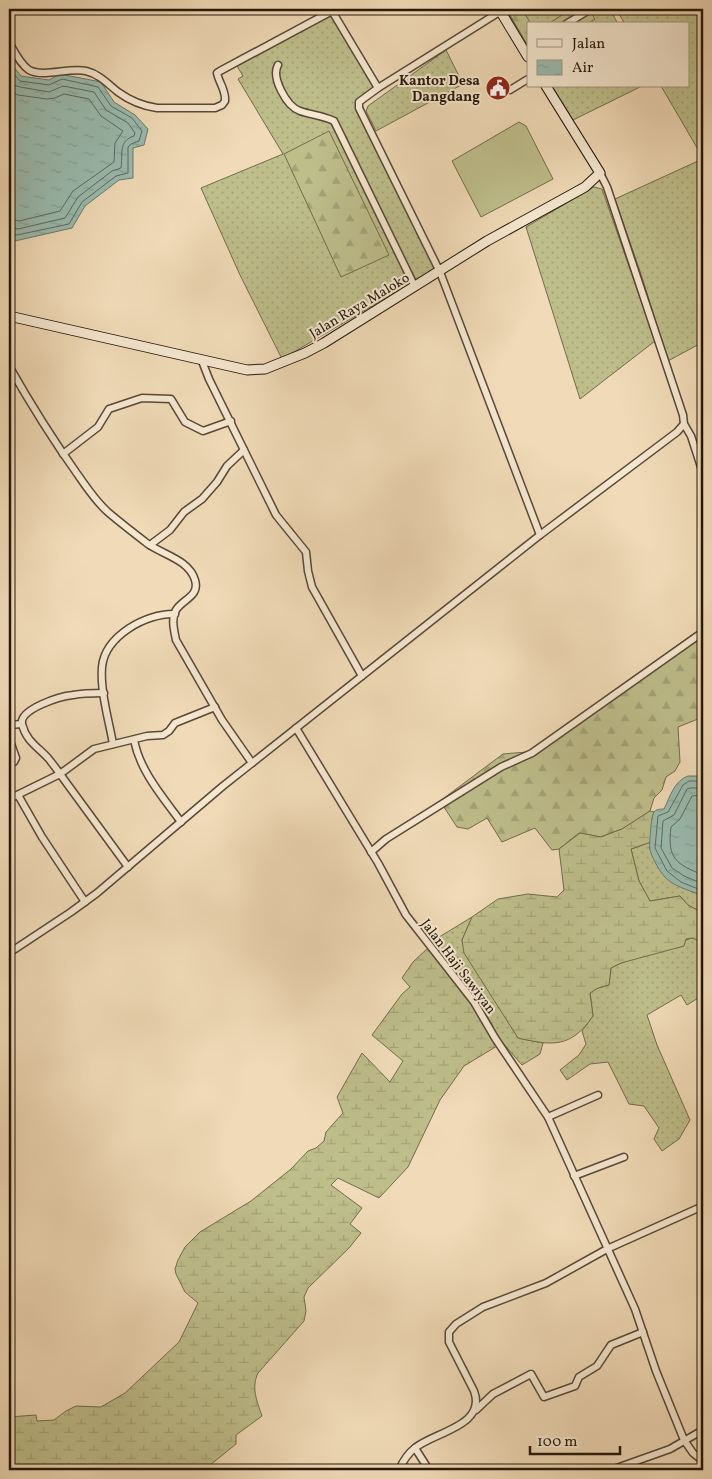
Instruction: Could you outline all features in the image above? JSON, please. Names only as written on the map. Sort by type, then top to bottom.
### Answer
[{"type":"street","points":[[569,22],[591,9]]},
{"type":"street","points":[[527,55],[500,10],[378,88],[359,102],[358,108],[440,272],[540,535]]},
{"type":"street","points":[[9,42],[24,66],[33,72],[87,71],[98,76],[124,96],[148,107],[215,108],[222,105],[225,101],[224,89],[217,73],[332,11],[378,88]]},
{"type":"street","points":[[278,65],[275,74],[276,80],[286,98],[295,108],[301,112],[323,116],[334,121],[415,287]]},
{"type":"street","points":[[510,90],[527,80]]},
{"type":"street","points":[[547,88],[607,187],[683,415],[684,424],[691,436],[703,473]]},
{"type":"street","name":"Jalan Raya Maloko","points":[[9,316],[202,361],[246,370],[265,369],[324,343],[487,242],[585,186],[600,173]]},
{"type":"street","points":[[202,361],[276,515],[306,552],[312,587],[362,676]]},
{"type":"street","points":[[9,366],[63,454],[103,508],[150,545],[184,564],[193,574],[196,581],[194,593],[174,614],[176,640],[215,707],[252,763]]},
{"type":"street","points":[[63,454],[98,427],[109,409],[142,398],[172,399],[185,422],[203,431],[231,421]]},
{"type":"street","points":[[9,953],[85,902],[252,763],[540,535],[669,438],[684,424]]},
{"type":"street","points":[[150,545],[170,530],[184,512],[202,499],[217,482],[227,466],[244,450]]},
{"type":"street","points":[[113,744],[104,693],[102,669],[104,658],[121,634],[129,628],[154,617],[174,614]]},
{"type":"street","points":[[371,852],[386,839],[501,767],[532,752],[703,632]]},
{"type":"street","points":[[104,693],[72,694],[59,697],[30,710],[24,716],[22,724],[35,746],[48,758],[128,867]]},
{"type":"street","points":[[9,799],[60,774],[88,752],[113,744],[163,735],[169,731],[174,723],[215,707]]},
{"type":"street","points":[[9,726],[22,724]]},
{"type":"street","name":"Jalan Haji Sawiyan","points":[[296,728],[371,852],[406,915],[474,1002],[548,1117],[635,1309],[642,1332],[684,1440],[693,1453],[703,1461]]},
{"type":"street","points":[[9,738],[16,756],[15,760],[9,763]]},
{"type":"street","points":[[134,740],[138,756],[144,768],[181,822]]},
{"type":"street","points":[[18,795],[42,837],[85,902]]},
{"type":"street","points":[[548,1117],[598,1095]]},
{"type":"street","points":[[574,1176],[624,1157]]},
{"type":"street","points":[[474,1412],[477,1399],[468,1377],[449,1342],[448,1337],[456,1324],[483,1307],[546,1283],[607,1250],[703,1206]]},
{"type":"street","points":[[399,1470],[404,1460],[415,1448],[427,1440],[462,1424],[493,1394],[531,1374],[544,1398],[574,1386],[579,1377],[597,1366],[611,1345],[642,1332]]},
{"type":"street","points":[[611,1470],[619,1469],[670,1449],[703,1430]]},
{"type":"street","points":[[415,1448],[429,1470]]},
{"type":"green space","points":[[506,9],[610,9],[617,22],[527,22],[527,44]]},
{"type":"green space","points":[[522,9],[530,22],[527,22],[527,44],[510,15]]},
{"type":"green space","points":[[565,9],[589,9],[595,19],[590,22],[551,22],[567,12]]},
{"type":"green space","points":[[616,9],[703,9],[703,158],[662,88],[690,88],[690,22],[624,22]]},
{"type":"green space","points":[[334,14],[377,91],[356,106],[435,269],[282,359],[240,275],[201,188],[283,154],[238,79],[243,76],[237,66]]},
{"type":"green space","points":[[446,50],[463,84],[376,131],[366,111],[368,106]]},
{"type":"green space","points":[[553,88],[638,88],[573,120]]},
{"type":"green space","points":[[519,122],[526,126],[553,179],[481,217],[452,161]]},
{"type":"green space","points":[[329,131],[389,255],[341,277],[284,154]]},
{"type":"green space","points":[[698,161],[703,171],[703,303],[698,305],[703,319],[703,342],[668,361],[615,199]]},
{"type":"green space","points":[[594,187],[602,189],[655,341],[580,399],[526,227]]},
{"type":"green space","points":[[703,627],[703,717],[678,727],[680,762],[675,771],[666,777],[662,790],[654,798],[650,811],[622,829],[600,837],[579,833],[559,849],[552,850],[535,828],[502,842],[487,818],[468,829],[457,827],[440,801],[503,754],[527,752]]},
{"type":"green space","points":[[650,811],[654,812],[651,842],[631,849],[639,881],[650,901],[680,896],[688,905],[701,912],[703,908],[703,942],[692,938],[686,939],[684,946],[621,963],[611,968],[609,985],[598,988],[590,993],[593,1016],[577,1034],[569,1039],[551,1043],[518,1038],[464,953],[462,940],[472,917],[498,899],[528,894],[557,897],[564,890],[559,849],[580,833],[601,837],[622,829]]},
{"type":"green space","points":[[651,842],[649,848],[694,892],[703,896],[701,912],[688,905],[680,896],[650,901],[639,881],[631,849]]},
{"type":"green space","points":[[472,917],[462,940],[518,1038],[543,1043],[540,1054],[522,1065],[501,1041],[481,1005],[431,942]]},
{"type":"green space","points":[[692,938],[703,942],[703,995],[687,1005],[681,995],[647,1015],[657,1045],[690,1120],[679,1139],[662,1151],[654,1139],[659,1128],[644,1106],[629,1104],[608,1062],[590,1064],[567,1080],[560,1070],[579,1055],[586,1044],[582,1031],[593,1016],[590,992],[609,985],[611,968]]},
{"type":"green space","points":[[429,947],[478,1009],[497,1046],[464,1066],[440,1100],[408,1167],[379,1198],[338,1178],[331,1185],[362,1208],[350,1224],[361,1233],[349,1248],[308,1288],[304,1297],[306,1311],[304,1321],[258,1373],[255,1389],[262,1416],[236,1435],[236,1444],[204,1470],[9,1470],[9,1417],[36,1415],[37,1421],[54,1420],[76,1406],[101,1407],[125,1393],[179,1342],[198,1303],[185,1292],[176,1274],[175,1269],[178,1260],[185,1247],[200,1232],[251,1201],[291,1169],[308,1151],[316,1148],[324,1141],[326,1132],[343,1113],[337,1097],[362,1053],[390,1082],[403,1061],[372,1035],[402,994],[410,987],[402,978],[413,962]]},
{"type":"water","points":[[9,61],[21,76],[49,80],[60,74],[101,82],[114,102],[135,115],[148,129],[144,145],[133,148],[133,178],[119,180],[85,206],[72,228],[15,241],[9,237]]},
{"type":"water","points":[[688,776],[703,776],[703,896],[668,880],[653,858],[650,850],[651,825],[654,812],[664,809],[676,785]]},
{"type":"place","name":"Kantor Desa Dangdang","points":[[498,88]]}]
